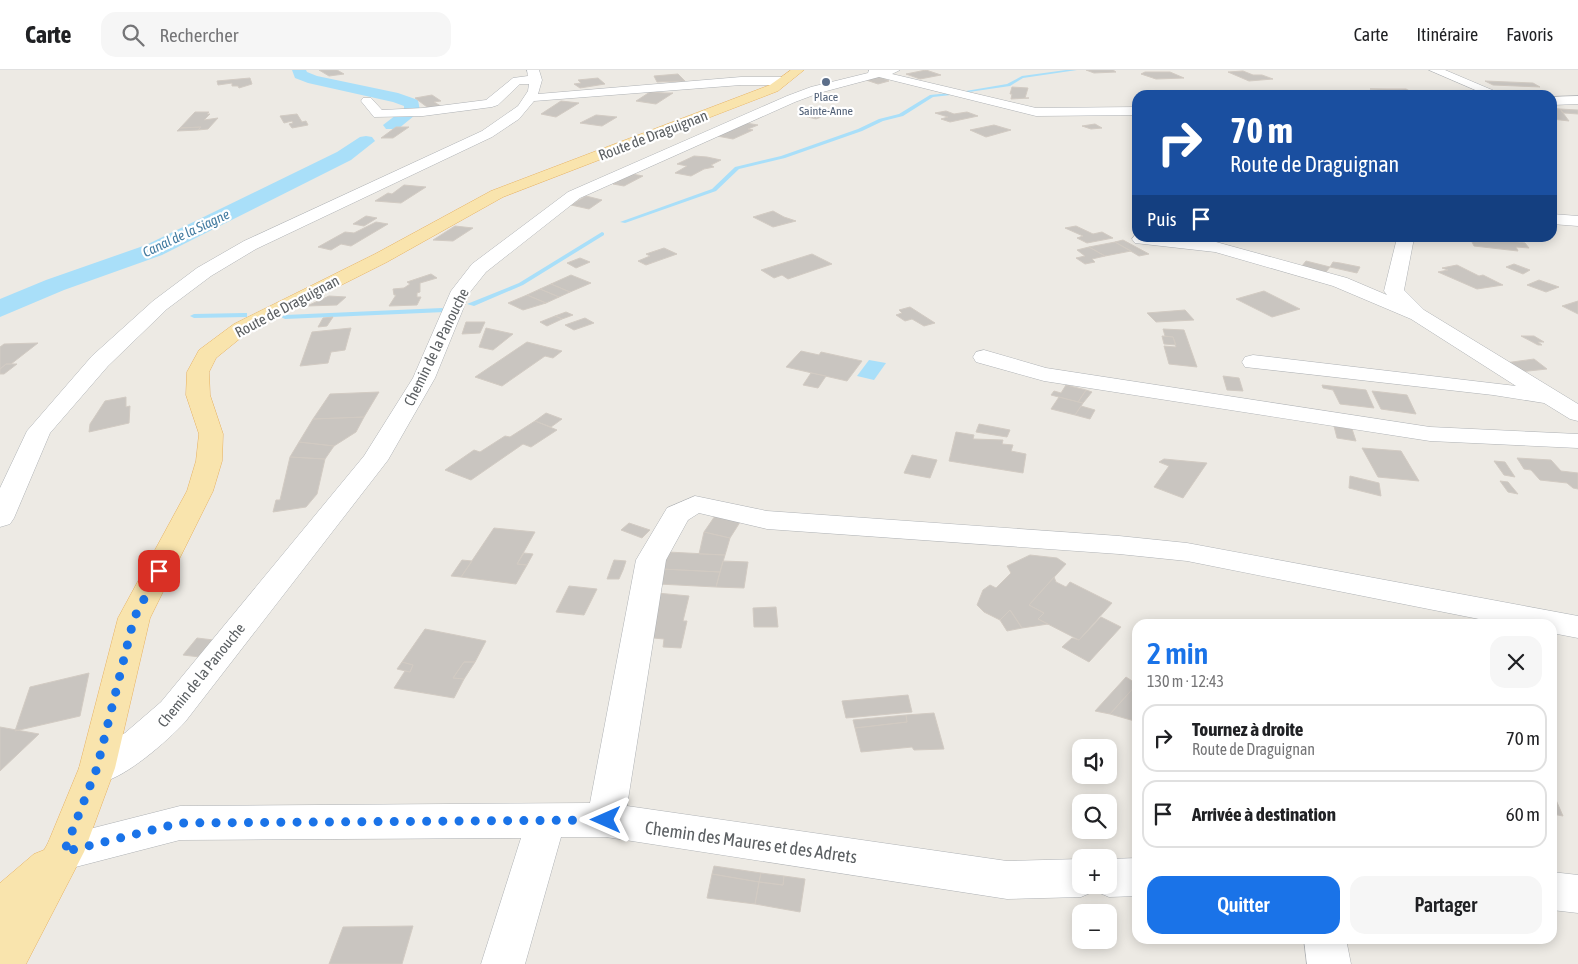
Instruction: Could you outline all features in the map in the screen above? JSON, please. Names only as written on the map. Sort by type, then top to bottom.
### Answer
[{"type":"main road","name":"Route de Draguignan","points":[[2,964],[64,852],[97,768],[134,618],[200,491],[209,461],[211,434],[198,395],[198,372],[207,355],[241,328],[381,258],[497,194],[765,91],[791,76]]},
{"type":"main road","name":"Route de Draguignan","points":[[0,910],[64,852]]},
{"type":"street","points":[[815,90],[837,70]]},
{"type":"street","name":"Chemin de la Panouche","points":[[97,768],[136,746],[157,729],[173,712],[375,460],[424,378],[461,291],[478,268],[574,195],[743,119],[815,90],[874,72],[894,70]]},
{"type":"street","points":[[1435,70],[1485,90]]},
{"type":"street","points":[[874,72],[1036,112],[1132,111]]},
{"type":"street","points":[[0,518],[39,431],[100,361],[160,305],[204,272],[250,245],[487,134],[516,115],[535,91],[525,75],[494,102],[423,112],[378,114],[367,101]]},
{"type":"street","points":[[530,98],[791,76]]},
{"type":"street","points":[[1557,101],[1578,100]]},
{"type":"street","points":[[1557,219],[1578,221]]},
{"type":"street","points":[[1173,242],[1216,246],[1340,282],[1418,315],[1578,414]]},
{"type":"street","points":[[1405,242],[1394,291],[1418,315]]},
{"type":"street","points":[[984,357],[1044,374],[1171,392],[1239,405],[1430,434],[1578,441]]},
{"type":"street","points":[[1253,362],[1493,388],[1556,400]]},
{"type":"street","points":[[606,820],[651,560],[676,514],[695,504],[767,520],[1120,544],[1187,552],[1536,619]]},
{"type":"street","points":[[1557,623],[1578,627]]},
{"type":"street","name":"Chemin des Maures et des Adrets","points":[[64,852],[180,823],[606,820],[1008,880],[1072,878]]},
{"type":"street","points":[[503,964],[546,821]]},
{"type":"street","points":[[1117,878],[1132,877]]},
{"type":"street","points":[[1557,892],[1578,894]]},
{"type":"street","points":[[1326,944],[1329,964]]},
{"type":"water","points":[[869,360],[886,363],[874,380],[857,376]]},
{"type":"building","points":[[319,70],[337,70],[344,74],[329,76]]},
{"type":"building","points":[[926,70],[941,75],[920,79],[906,74]]},
{"type":"building","points":[[1086,70],[1113,70],[1116,72],[1094,73]]},
{"type":"building","points":[[1243,71],[1273,79],[1249,81],[1228,72]]},
{"type":"building","points":[[1145,72],[1170,72],[1184,78],[1156,79],[1141,74]]},
{"type":"building","points":[[678,74],[685,81],[657,82],[654,76]]},
{"type":"building","points":[[878,76],[889,81],[878,84],[863,79]]},
{"type":"building","points":[[250,78],[252,84],[239,88],[238,86],[232,86],[232,83],[218,85],[217,81]]},
{"type":"building","points":[[598,78],[605,84],[580,88],[574,84],[581,83],[578,80]]},
{"type":"building","points":[[1485,81],[1533,83],[1540,87],[1493,85]]},
{"type":"building","points":[[1012,87],[1028,88],[1025,98],[1029,98],[1011,99]]},
{"type":"building","points":[[1370,89],[1408,90],[1403,90]]},
{"type":"building","points":[[650,92],[673,93],[656,104],[636,101]]},
{"type":"building","points":[[432,95],[441,101],[434,102],[444,108],[431,110],[415,98]]},
{"type":"building","points":[[561,101],[579,103],[556,117],[541,114]]},
{"type":"building","points":[[820,107],[837,111],[816,119],[804,116]]},
{"type":"building","points":[[1557,109],[1560,109],[1569,121],[1557,120]]},
{"type":"building","points":[[1560,109],[1578,110],[1578,114],[1564,113]]},
{"type":"building","points":[[946,111],[954,114],[967,112],[978,116],[950,122],[941,119],[948,117],[935,113]]},
{"type":"building","points":[[195,112],[209,112],[207,114],[210,114],[204,120],[218,118],[208,129],[198,130],[201,127],[180,128]]},
{"type":"building","points":[[297,114],[302,122],[306,121],[308,125],[292,128],[289,124],[293,123],[292,121],[284,123],[280,116]]},
{"type":"building","points":[[596,115],[617,117],[602,126],[580,123]]},
{"type":"building","points":[[746,123],[758,125],[748,129],[753,130],[733,139],[717,136]]},
{"type":"building","points":[[1095,124],[1102,128],[1091,129],[1082,126]]},
{"type":"building","points":[[994,125],[1011,130],[986,137],[970,130]]},
{"type":"building","points":[[201,127],[198,130],[177,131],[180,128]]},
{"type":"building","points":[[396,127],[409,127],[393,138],[381,138]]},
{"type":"building","points":[[694,156],[721,160],[711,165],[714,167],[704,169],[691,176],[675,173],[687,166],[677,164]]},
{"type":"building","points":[[632,174],[643,176],[624,186],[613,184]]},
{"type":"building","points":[[404,185],[426,187],[401,203],[375,201],[388,193],[392,194]]},
{"type":"building","points":[[586,196],[602,200],[589,209],[571,205]]},
{"type":"building","points":[[773,211],[796,221],[773,227],[753,217]]},
{"type":"building","points":[[366,216],[377,218],[364,226],[353,224]]},
{"type":"building","points":[[376,222],[388,224],[351,246],[341,244],[331,250],[318,247],[345,232],[354,233]]},
{"type":"building","points":[[455,226],[473,228],[453,241],[433,240]]},
{"type":"building","points":[[1076,226],[1093,234],[1102,232],[1113,238],[1087,243],[1077,238],[1083,236],[1065,228]]},
{"type":"building","points":[[1123,240],[1149,254],[1139,256],[1115,242]]},
{"type":"building","points":[[1115,242],[1131,251],[1105,256],[1089,247]]},
{"type":"building","points":[[1472,242],[1518,242],[1525,243],[1529,248],[1516,247],[1518,251],[1474,246]]},
{"type":"building","points":[[1089,247],[1105,256],[1092,259],[1095,262],[1085,264],[1076,258],[1085,256],[1077,250]]},
{"type":"building","points":[[664,248],[677,254],[646,265],[638,261],[650,256],[646,254]]},
{"type":"building","points":[[812,254],[832,264],[788,279],[782,275],[774,278],[761,270]]},
{"type":"building","points":[[580,258],[590,262],[576,268],[567,263]]},
{"type":"building","points":[[1306,261],[1330,267],[1326,272],[1302,266]]},
{"type":"building","points":[[1333,262],[1360,267],[1357,273],[1330,267]]},
{"type":"building","points":[[1514,264],[1530,270],[1523,274],[1506,267]]},
{"type":"building","points":[[1457,265],[1503,285],[1477,289],[1438,272],[1448,270],[1442,268]]},
{"type":"building","points":[[431,274],[437,278],[420,283],[420,292],[417,293],[417,297],[421,297],[417,305],[389,306],[396,295],[394,295],[393,289],[404,288],[410,284],[407,282]]},
{"type":"building","points":[[571,275],[591,283],[570,292],[551,284]]},
{"type":"building","points":[[1539,280],[1559,287],[1546,292],[1527,285]]},
{"type":"building","points":[[551,284],[570,292],[559,297],[540,289]]},
{"type":"building","points":[[540,289],[559,297],[546,303],[527,295]]},
{"type":"building","points":[[1264,291],[1300,309],[1272,317],[1236,299]]},
{"type":"building","points":[[527,295],[546,303],[523,310],[508,303]]},
{"type":"building","points":[[329,296],[346,297],[337,305],[307,306]]},
{"type":"building","points":[[1578,301],[1578,314],[1562,306]]},
{"type":"building","points":[[910,307],[935,323],[924,326],[912,319],[905,321],[896,315],[902,313],[899,310]]},
{"type":"building","points":[[1185,310],[1194,320],[1156,322],[1147,313]]},
{"type":"building","points":[[566,312],[573,315],[562,319],[555,316]]},
{"type":"building","points":[[555,316],[562,319],[547,326],[540,322]]},
{"type":"building","points":[[333,317],[327,326],[318,327],[323,318]]},
{"type":"building","points":[[585,318],[594,323],[574,330],[565,325]]},
{"type":"building","points":[[466,322],[485,322],[480,333],[462,334]]},
{"type":"building","points":[[351,328],[345,350],[331,352],[328,363],[300,366],[312,332]]},
{"type":"building","points":[[486,328],[513,334],[493,350],[479,347]]},
{"type":"building","points":[[1163,329],[1184,330],[1197,367],[1169,364],[1164,346],[1176,347],[1173,337],[1165,336]]},
{"type":"building","points":[[1162,336],[1173,337],[1176,345],[1164,344]]},
{"type":"building","points":[[1521,336],[1534,336],[1544,342],[1538,342],[1542,345],[1538,345]]},
{"type":"building","points":[[527,342],[562,351],[553,358],[545,356],[502,386],[475,377]]},
{"type":"building","points":[[38,343],[11,364],[6,364],[0,369],[0,347],[4,344]]},
{"type":"building","points":[[801,351],[819,355],[821,352],[862,361],[847,381],[786,367]]},
{"type":"building","points":[[1534,359],[1547,369],[1519,372],[1505,363]]},
{"type":"building","points":[[6,364],[17,364],[4,374],[0,374],[0,369]]},
{"type":"building","points":[[811,373],[826,376],[818,388],[803,385]]},
{"type":"building","points":[[1223,376],[1239,378],[1243,391],[1227,390]]},
{"type":"building","points":[[1066,385],[1086,390],[1078,402],[1051,395],[1054,391],[1061,393]]},
{"type":"building","points":[[1322,385],[1366,390],[1374,408],[1340,404],[1333,390],[1323,388]]},
{"type":"building","points":[[1086,390],[1092,392],[1083,403],[1078,402]]},
{"type":"building","points":[[1372,391],[1407,395],[1416,414],[1381,409]]},
{"type":"building","points":[[379,392],[364,417],[313,419],[330,394]]},
{"type":"building","points":[[126,397],[126,407],[130,406],[129,423],[89,432],[90,424],[105,401]]},
{"type":"building","points":[[1059,397],[1083,403],[1075,415],[1051,409]]},
{"type":"building","points":[[1081,406],[1095,410],[1090,419],[1075,415]]},
{"type":"building","points":[[546,413],[562,419],[551,427],[535,421]]},
{"type":"building","points":[[364,417],[356,432],[334,446],[299,442],[313,419]]},
{"type":"building","points":[[535,421],[557,430],[531,447],[523,444],[471,480],[445,470],[474,450],[480,452],[505,436],[510,437]]},
{"type":"building","points":[[979,424],[1010,430],[1007,437],[976,432]]},
{"type":"building","points":[[1334,426],[1352,429],[1356,441],[1337,438]]},
{"type":"building","points":[[956,432],[974,435],[973,439],[1003,440],[1002,444],[1013,445],[1011,451],[1026,454],[1023,473],[949,461]]},
{"type":"building","points":[[299,442],[334,446],[325,459],[290,457]]},
{"type":"building","points":[[1362,448],[1401,451],[1419,481],[1378,477]]},
{"type":"building","points":[[912,455],[937,460],[930,478],[904,473]]},
{"type":"building","points":[[290,457],[325,459],[317,494],[306,507],[273,512],[276,500],[280,500]]},
{"type":"building","points":[[1517,458],[1551,460],[1561,471],[1578,473],[1578,489],[1573,488],[1567,483],[1540,480],[1531,470],[1524,469]]},
{"type":"building","points":[[1164,459],[1207,463],[1183,498],[1154,487],[1169,466],[1159,462]]},
{"type":"building","points":[[1494,461],[1505,462],[1515,477],[1504,475]]},
{"type":"building","points":[[1350,476],[1379,483],[1381,496],[1349,488]]},
{"type":"building","points":[[1500,481],[1508,482],[1518,494],[1508,492]]},
{"type":"building","points":[[717,513],[742,519],[730,538],[704,532]]},
{"type":"building","points":[[629,523],[650,530],[642,538],[621,530]]},
{"type":"building","points":[[494,528],[535,532],[517,564],[527,565],[516,584],[461,577]]},
{"type":"building","points":[[704,532],[730,538],[725,555],[699,554]]},
{"type":"building","points":[[668,552],[725,555],[720,572],[662,569]]},
{"type":"building","points":[[524,553],[533,554],[527,565],[517,564]]},
{"type":"building","points":[[1030,555],[1057,558],[1066,564],[1029,605],[1044,613],[1038,619],[1048,624],[1022,628],[1010,610],[1000,620],[984,612],[977,605],[983,590],[990,585],[996,588],[1011,573],[1007,566]]},
{"type":"building","points":[[462,560],[472,561],[461,577],[451,576]]},
{"type":"building","points":[[614,560],[626,561],[619,579],[607,579]]},
{"type":"building","points":[[723,561],[748,562],[744,588],[716,587]]},
{"type":"building","points":[[662,569],[720,572],[716,587],[659,584]]},
{"type":"building","points":[[1054,577],[1056,582],[1066,587],[1070,582],[1112,603],[1079,640],[1038,619],[1044,613],[1029,605]]},
{"type":"building","points":[[569,586],[597,589],[584,615],[556,612]]},
{"type":"building","points":[[657,593],[689,596],[683,621],[687,621],[681,648],[663,647],[664,639],[643,637]]},
{"type":"building","points":[[776,607],[778,627],[754,627],[753,608]]},
{"type":"building","points":[[1010,610],[1022,628],[1007,631],[1000,620]]},
{"type":"building","points":[[1101,617],[1121,627],[1089,662],[1062,647],[1072,638],[1079,640]]},
{"type":"building","points":[[425,629],[486,641],[475,662],[464,662],[453,678],[464,679],[454,698],[394,688],[405,671],[410,672],[413,665],[402,662]]},
{"type":"building","points":[[197,638],[222,641],[208,658],[183,655]]},
{"type":"building","points":[[402,662],[413,665],[410,672],[397,669]]},
{"type":"building","points":[[464,662],[475,662],[464,679],[453,678]]},
{"type":"building","points":[[89,673],[80,716],[15,731],[30,687]]},
{"type":"building","points":[[1126,677],[1132,681],[1132,690],[1110,714],[1095,711]]},
{"type":"building","points":[[1132,690],[1132,720],[1110,714]]},
{"type":"building","points":[[908,695],[912,712],[846,718],[842,701]]},
{"type":"building","points":[[934,713],[944,749],[914,750],[912,747],[861,752],[855,728],[907,722],[906,715]]},
{"type":"building","points":[[906,715],[907,722],[855,728],[853,720]]},
{"type":"building","points":[[0,727],[39,734],[0,771]]},
{"type":"building","points":[[1557,802],[1563,816],[1557,815]]},
{"type":"building","points":[[714,866],[761,873],[759,882],[712,874]]},
{"type":"building","points":[[761,873],[784,876],[783,885],[759,882]]},
{"type":"building","points":[[712,874],[759,882],[755,904],[707,898]]},
{"type":"building","points":[[784,876],[805,879],[800,912],[755,904],[759,882],[783,885]]},
{"type":"building","points":[[413,926],[402,964],[329,964],[343,927]]},
{"type":"waterway","name":"Canal de la Siagne","points":[[299,70],[300,75],[313,80],[398,98],[412,104],[412,111],[392,125]]},
{"type":"waterway","points":[[962,92],[1008,85],[1022,77],[1075,70]]},
{"type":"waterway","points":[[623,222],[714,190],[737,168],[783,157],[860,130],[881,120],[901,115],[932,96],[949,94]]},
{"type":"waterway","name":"Canal de la Siagne","points":[[0,309],[55,285],[154,250],[344,156],[366,141]]},
{"type":"waterway","points":[[471,304],[521,284],[602,234]]},
{"type":"waterway","name":"Canal de la Siagne","points":[[0,305],[4,306]]},
{"type":"waterway","points":[[285,317],[442,310]]},
{"type":"waterway","points":[[194,316],[244,315]]},
{"type":"place","name":"Place Sainte-Anne","points":[[826,82]]},
{"type":"route","points":[[159,571],[134,618],[97,768],[64,852],[180,823],[606,820]]}]
